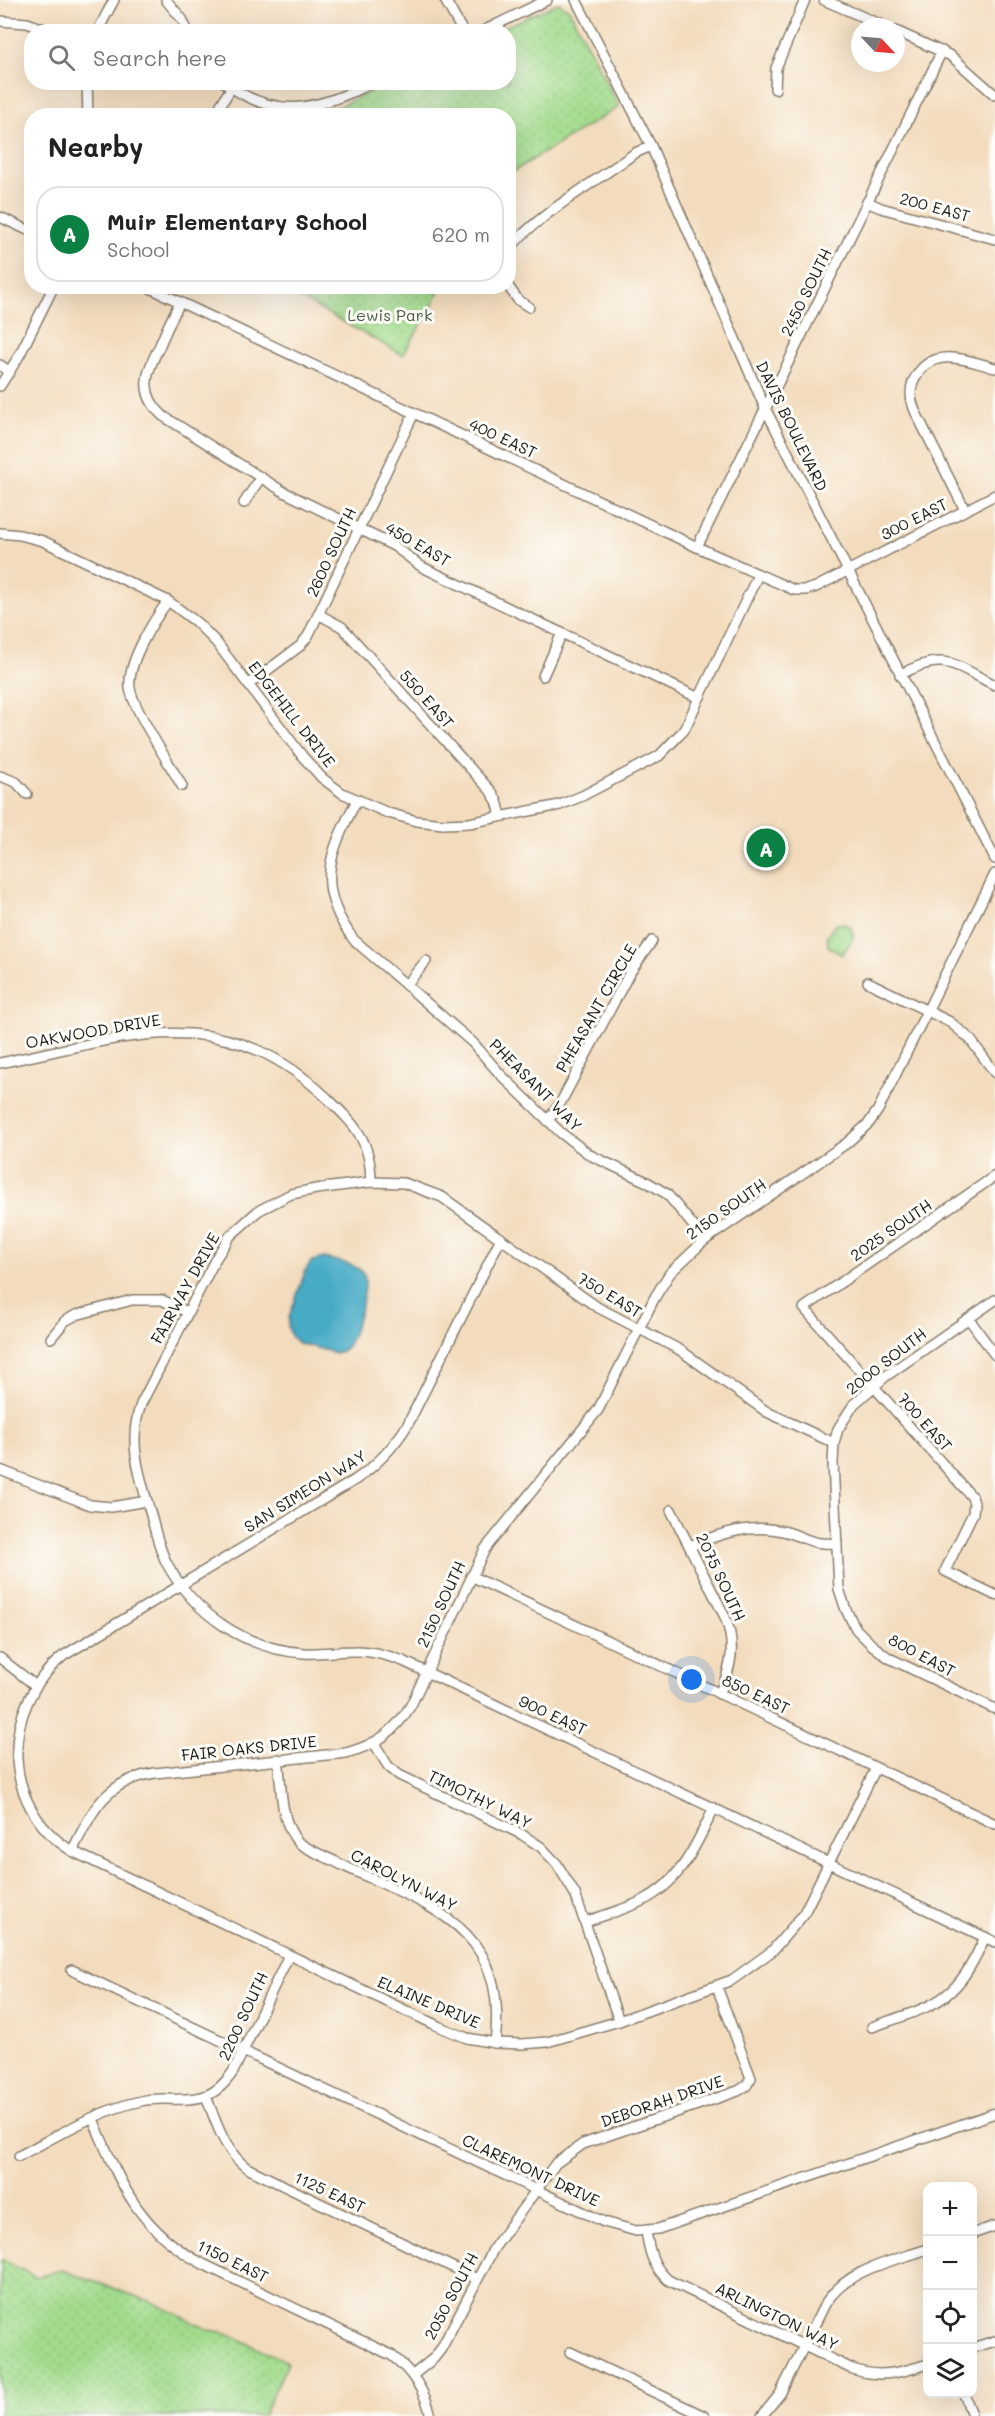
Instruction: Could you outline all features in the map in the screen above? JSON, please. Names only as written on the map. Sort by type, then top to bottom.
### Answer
[{"type":"street","points":[[102,24],[114,0]]},
{"type":"street","points":[[166,0],[184,24]]},
{"type":"street","points":[[445,0],[458,24]]},
{"type":"street","points":[[498,24],[547,0]]},
{"type":"street","name":"DAVIS BOULEVARD","points":[[576,0],[651,146],[765,408],[995,859]]},
{"type":"street","points":[[775,89],[776,68],[805,0]]},
{"type":"street","points":[[824,0],[865,18]]},
{"type":"street","points":[[0,21],[30,24]]},
{"type":"street","points":[[905,35],[942,51],[995,95]]},
{"type":"street","name":"2450 SOUTH","points":[[697,547],[942,51]]},
{"type":"street","points":[[87,90],[88,108]]},
{"type":"street","points":[[217,108],[225,90]]},
{"type":"street","points":[[238,90],[265,103],[301,107],[332,102],[357,90]]},
{"type":"street","points":[[516,240],[635,153],[651,146]]},
{"type":"street","name":"200 EAST","points":[[867,202],[995,239]]},
{"type":"street","points":[[0,218],[24,228]]},
{"type":"street","points":[[0,386],[10,372],[50,294]]},
{"type":"street","name":"400 EAST","points":[[164,294],[780,586],[800,591],[816,587],[848,570]]},
{"type":"street","points":[[514,294],[529,307]]},
{"type":"street","name":"450 EAST","points":[[180,302],[147,373],[146,385],[151,401],[163,416],[297,498],[394,546],[422,567],[699,698]]},
{"type":"street","points":[[966,510],[913,406],[911,394],[915,378],[928,363],[946,357],[995,368]]},
{"type":"street","points":[[0,365],[10,372]]},
{"type":"street","name":"2600 SOUTH","points":[[249,684],[300,646],[308,636],[414,412]]},
{"type":"street","points":[[244,503],[261,477]]},
{"type":"street","name":"300 EAST","points":[[848,570],[995,495]]},
{"type":"street","name":"EDGEHILL DRIVE","points":[[0,533],[43,541],[168,601],[207,632],[313,769],[332,786],[357,801],[388,813],[430,823],[456,824],[572,801],[651,762],[676,740],[699,698],[758,575]]},
{"type":"street","points":[[168,601],[156,617],[132,667],[130,687],[136,705],[182,786]]},
{"type":"street","name":"550 EAST","points":[[318,614],[342,627],[490,790],[501,816]]},
{"type":"street","points":[[543,676],[562,633]]},
{"type":"street","points":[[900,675],[926,662],[942,661],[995,685]]},
{"type":"street","points":[[0,776],[16,782],[27,794]]},
{"type":"street","name":"PHEASANT WAY","points":[[357,801],[339,834],[330,860],[330,886],[333,903],[354,940],[473,1043],[500,1074],[566,1138],[590,1155],[667,1194],[705,1240]]},
{"type":"street","name":"2150 SOUTH","points":[[426,1671],[471,1576],[492,1539],[598,1410],[666,1279],[680,1262],[705,1240],[859,1134],[869,1123],[886,1096],[995,874]]},
{"type":"street","name":"PHEASANT CIRCLE","points":[[548,1121],[561,1102],[629,974],[652,941]]},
{"type":"street","points":[[406,985],[426,961]]},
{"type":"street","points":[[868,982],[961,1030],[994,1069]]},
{"type":"street","name":"OAKWOOD DRIVE","points":[[0,1063],[142,1035],[181,1033],[235,1042],[267,1054],[292,1068],[348,1118],[361,1134],[368,1150],[371,1182]]},
{"type":"street","name":"2025 SOUTH","points":[[804,1308],[995,1176]]},
{"type":"street","name":"750 EAST","points":[[371,1182],[404,1183],[442,1197],[597,1307],[680,1350],[767,1412],[834,1443]]},
{"type":"street","name":"FAIRWAY DRIVE","points":[[147,1501],[134,1451],[135,1423],[141,1404],[222,1246],[258,1211],[279,1199],[304,1191],[371,1182]]},
{"type":"street","name":"SAN SIMEON WAY","points":[[32,1683],[63,1656],[355,1480],[388,1452],[408,1424],[501,1238]]},
{"type":"street","points":[[51,1338],[65,1321],[76,1315],[132,1300],[162,1300],[188,1312]]},
{"type":"street","name":"2000 SOUTH","points":[[837,1543],[832,1463],[834,1443],[845,1415],[873,1386],[995,1300]]},
{"type":"street","name":"700 EAST","points":[[804,1308],[968,1492],[974,1503],[973,1513],[945,1571],[995,1595]]},
{"type":"street","points":[[969,1319],[995,1356]]},
{"type":"street","points":[[0,1470],[73,1499],[101,1507],[147,1501]]},
{"type":"street","name":"900 EAST","points":[[147,1501],[163,1554],[181,1585],[218,1623],[262,1645],[308,1653],[367,1651],[403,1661],[995,1942]]},
{"type":"street","name":"2075 SOUTH","points":[[671,1510],[725,1617],[732,1640],[729,1671],[719,1694]]},
{"type":"street","points":[[690,1546],[730,1531],[757,1528],[788,1533],[813,1543],[837,1543]]},
{"type":"street","name":"800 EAST","points":[[837,1543],[842,1600],[850,1620],[864,1638],[889,1658],[995,1709]]},
{"type":"street","name":"850 EAST","points":[[471,1576],[995,1824]]},
{"type":"street","points":[[0,1658],[32,1683]]},
{"type":"street","name":"FAIR OAKS DRIVE","points":[[72,1851],[106,1794],[129,1780],[155,1773],[346,1753],[374,1743],[386,1736],[404,1716],[426,1671]]},
{"type":"street","name":"ELAINE DRIVE","points":[[32,1683],[17,1708],[13,1723],[9,1754],[12,1777],[20,1799],[35,1822],[58,1843],[453,2033],[495,2043],[548,2042],[619,2021],[717,1987],[760,1961],[784,1939],[803,1915],[876,1768]]},
{"type":"street","name":"TIMOTHY WAY","points":[[374,1743],[388,1766],[399,1775],[521,1834],[541,1847],[565,1874],[585,1922],[619,2021]]},
{"type":"street","name":"CAROLYN WAY","points":[[278,1759],[287,1824],[299,1843],[442,1913],[472,1939],[492,1978],[498,2024],[495,2043]]},
{"type":"street","points":[[585,1922],[640,1902],[665,1886],[685,1865],[714,1808]]},
{"type":"street","points":[[872,2027],[926,2008],[947,1996],[968,1971],[985,1937]]},
{"type":"street","name":"2200 SOUTH","points":[[206,2096],[228,2080],[289,1955]]},
{"type":"street","name":"CLAREMONT DRIVE","points":[[72,1970],[614,2226],[636,2231],[670,2225],[995,2114]]},
{"type":"street","name":"DEBORAH DRIVE","points":[[537,2190],[556,2163],[583,2144],[738,2091],[748,2083],[751,2079],[717,1987]]},
{"type":"street","points":[[19,2156],[93,2119],[141,2101],[206,2096]]},
{"type":"street","name":"1125 EAST","points":[[206,2096],[226,2146],[247,2168],[477,2278]]},
{"type":"street","name":"1150 EAST","points":[[93,2119],[126,2193],[150,2225],[170,2243],[203,2264],[378,2347],[403,2364],[413,2375]]},
{"type":"street","name":"2050 SOUTH","points":[[413,2375],[425,2367],[441,2349],[495,2248],[537,2190]]},
{"type":"street","points":[[977,2232],[995,2226]]},
{"type":"street","name":"ARLINGTON WAY","points":[[646,2231],[652,2260],[669,2280],[804,2346],[867,2374],[894,2374],[923,2365]]},
{"type":"street","points":[[762,2416],[776,2401],[825,2304],[841,2284],[862,2272],[923,2250]]},
{"type":"street","points":[[977,2346],[995,2340]]},
{"type":"street","points":[[570,2352],[704,2416]]},
{"type":"street","points":[[413,2375],[424,2394],[431,2416]]},
{"type":"street","points":[[966,2398],[971,2412]]},
{"type":"green space","points":[[558,3],[569,9],[619,107],[516,170],[516,108],[332,108],[374,90],[516,90],[516,24],[512,24]]},
{"type":"green space","name":"Lewis Park","points":[[293,294],[438,294],[403,355]]},
{"type":"green space","points":[[843,923],[851,928],[854,937],[842,955],[828,946],[827,936],[835,925]]},
{"type":"green space","points":[[0,2259],[36,2277],[62,2270],[152,2302],[210,2330],[227,2333],[288,2362],[263,2416],[0,2416]]},
{"type":"water","points":[[324,1258],[355,1267],[363,1273],[365,1279],[361,1309],[354,1331],[346,1347],[335,1353],[298,1343],[291,1336],[288,1327],[289,1317],[306,1269],[312,1261]]},
{"type":"place","name":"Muir Elementary School","points":[[766,848]]}]
